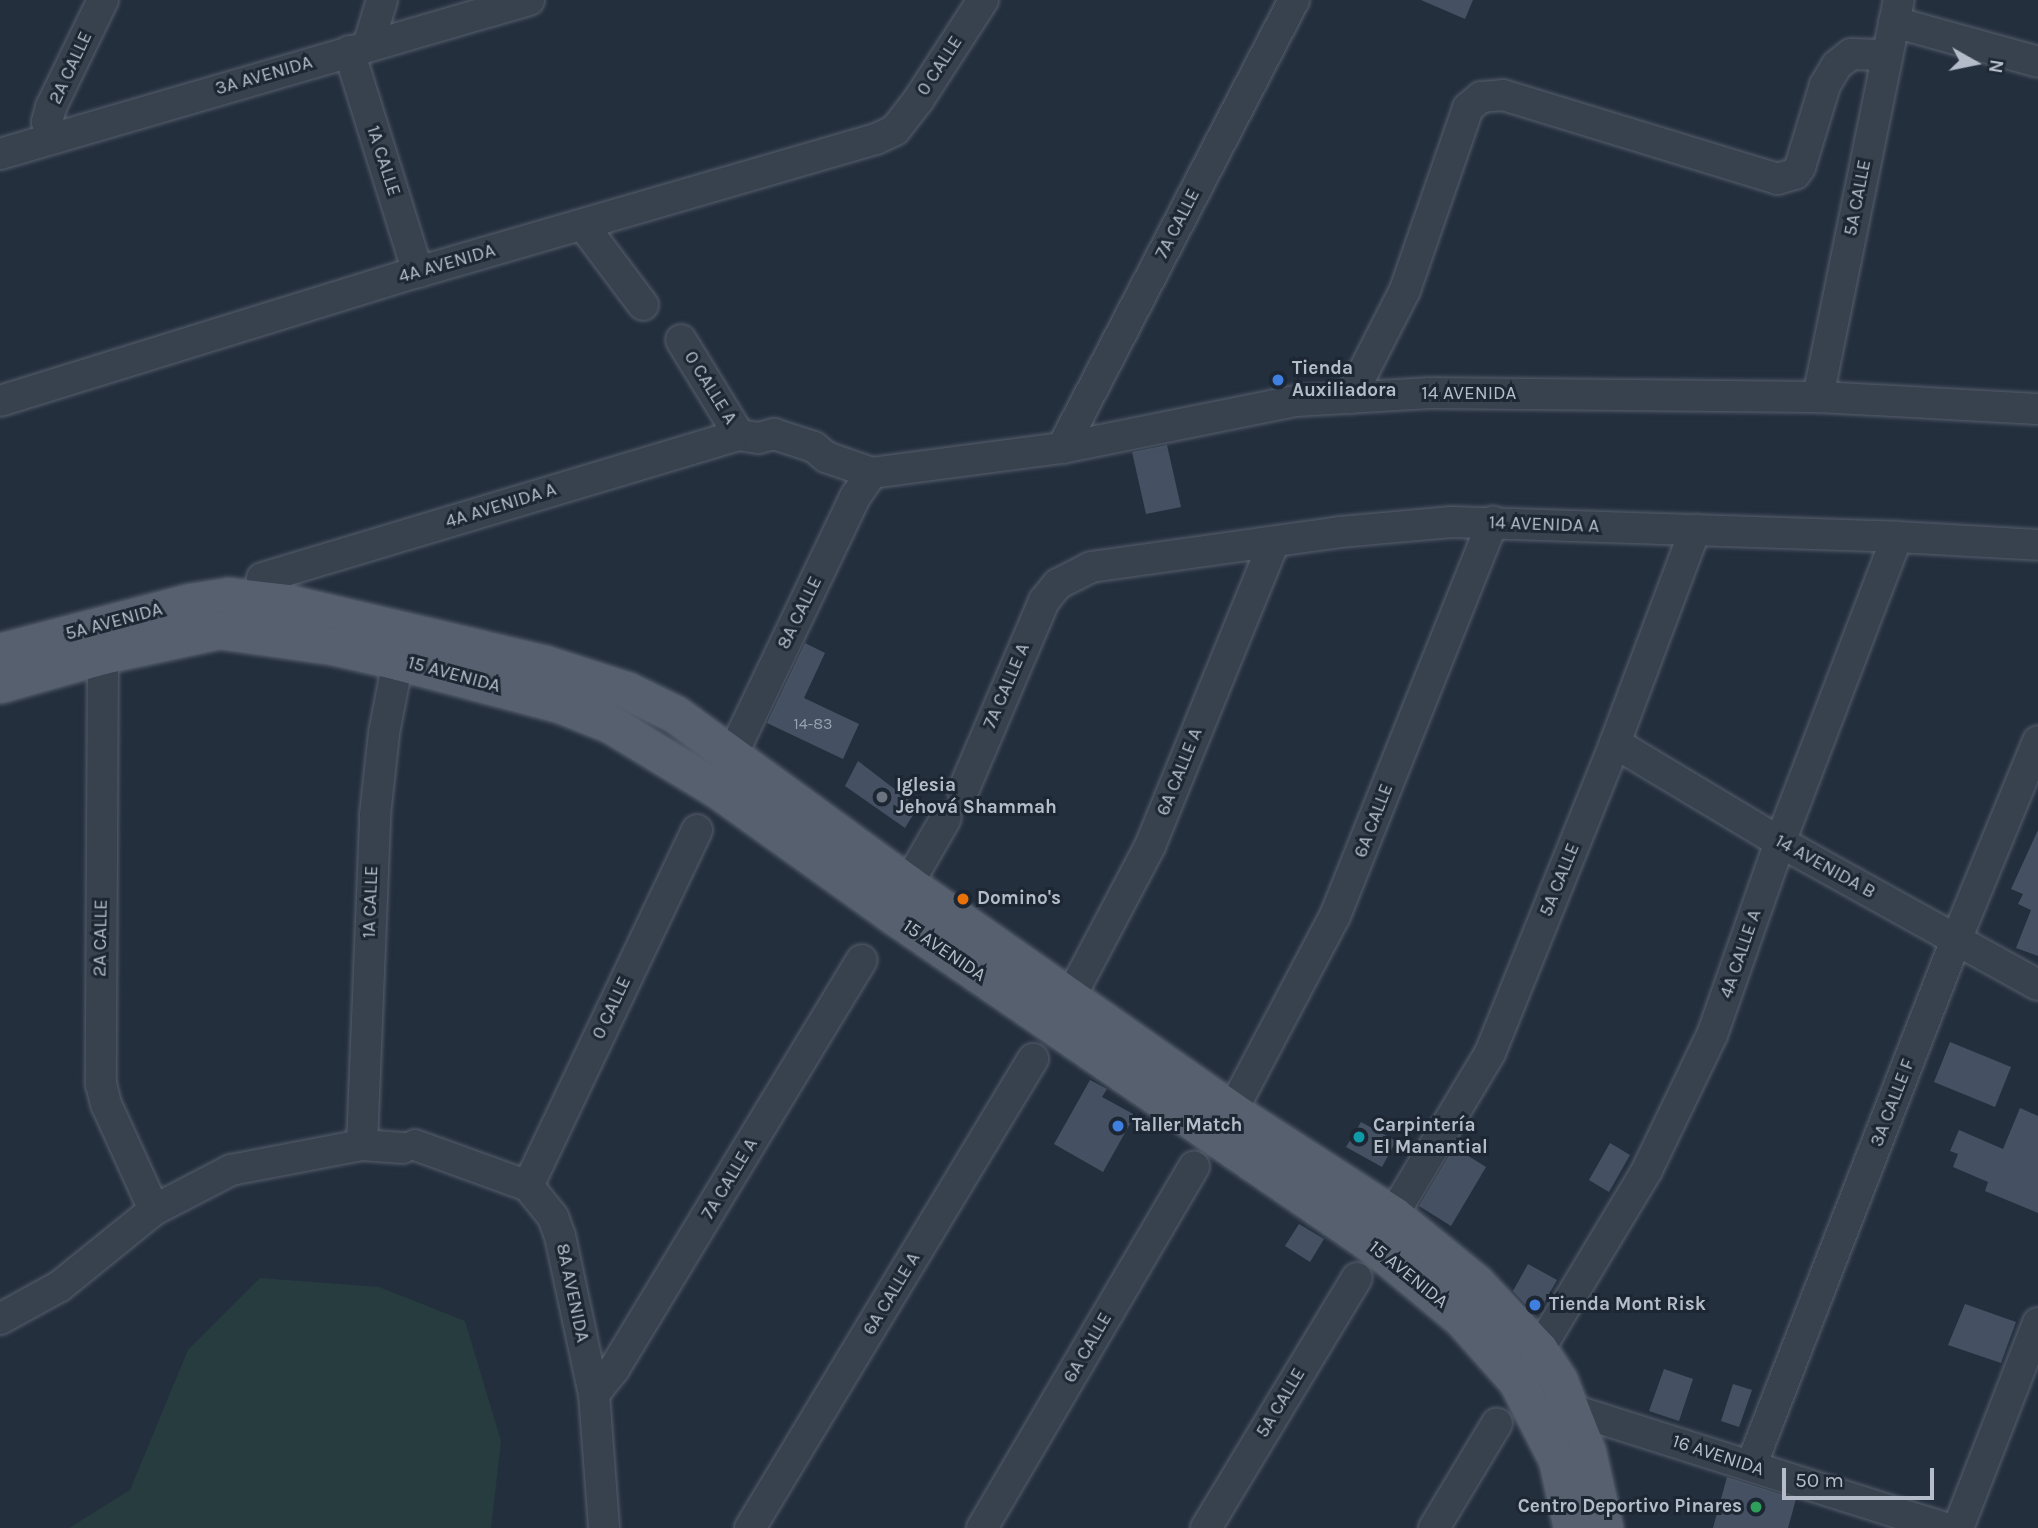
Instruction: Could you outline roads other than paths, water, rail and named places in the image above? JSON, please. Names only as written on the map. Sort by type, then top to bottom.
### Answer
[{"type":"main road","name":"5A AVENIDA","points":[[0,652],[191,602],[224,613]]},
{"type":"main road","name":"15 AVENIDA","points":[[224,613],[287,603],[554,667],[628,691],[675,714],[908,884],[1232,1111],[1393,1215],[1475,1282],[1539,1350],[1559,1381],[1598,1488],[1604,1528]]},
{"type":"main road","name":"15 AVENIDA","points":[[224,613],[333,646],[398,660],[560,704],[610,724],[717,789],[890,913],[1373,1245],[1462,1319],[1517,1381],[1557,1459],[1572,1528]]},
{"type":"main road","name":"5A AVENIDA","points":[[0,684],[103,655],[224,613]]},
{"type":"street","name":"2A CALLE","points":[[52,138],[47,122],[51,107],[103,0]]},
{"type":"street","points":[[358,49],[382,0]]},
{"type":"street","name":"3A AVENIDA","points":[[0,154],[529,0]]},
{"type":"street","name":"0 CALLE","points":[[895,130],[919,99],[983,0]]},
{"type":"street","name":"7A CALLE","points":[[1062,448],[1294,0]]},
{"type":"street","points":[[1896,11],[2038,62]]},
{"type":"street","name":"5A CALLE","points":[[1818,397],[1896,11]]},
{"type":"street","name":"1A CALLE","points":[[358,49],[418,272]]},
{"type":"street","points":[[1350,398],[1405,290],[1468,108],[1482,97],[1503,95],[1777,179],[1795,174],[1800,167],[1825,85],[1837,65],[1851,54],[1887,54]]},
{"type":"street","name":"4A AVENIDA","points":[[0,401],[418,272],[876,139],[895,130]]},
{"type":"street","points":[[583,225],[643,305]]},
{"type":"street","name":"0 CALLE A","points":[[681,340],[749,436]]},
{"type":"street","name":"14 AVENIDA","points":[[749,436],[774,434],[814,447],[826,457],[872,474],[1062,448],[1296,401],[1430,393],[1818,397],[2038,409]]},
{"type":"street","name":"4A AVENIDA A","points":[[262,578],[749,436]]},
{"type":"street","name":"8A CALLE","points":[[732,755],[855,497],[872,474]]},
{"type":"street","name":"14 AVENIDA A","points":[[1058,584],[1091,567],[1394,526],[1493,522],[2038,545]]},
{"type":"street","name":"6A CALLE","points":[[1232,1111],[1335,916],[1493,522]]},
{"type":"street","name":"5A CALLE","points":[[1393,1215],[1490,1053],[1615,743],[1695,530]]},
{"type":"street","name":"4A CALLE A","points":[[1539,1350],[1647,1170],[1712,1035],[1780,842],[1897,537]]},
{"type":"street","name":"6A CALLE A","points":[[1071,996],[1150,846],[1274,542]]},
{"type":"street","name":"7A CALLE A","points":[[963,791],[1044,601],[1058,584]]},
{"type":"street","name":"2A CALLE","points":[[103,655],[99,1063],[106,1104],[154,1210]]},
{"type":"street","name":"1A CALLE","points":[[362,1145],[375,815],[384,733],[398,660]]},
{"type":"street","name":"3A CALLE F","points":[[1751,1466],[1956,940],[2038,741]]},
{"type":"street","name":"14 AVENIDA B","points":[[1615,743],[1780,842],[2038,985]]},
{"type":"street","points":[[908,884],[946,818]]},
{"type":"street","name":"0 CALLE","points":[[527,1186],[697,830]]},
{"type":"street","name":"7A CALLE A","points":[[594,1394],[614,1369],[862,960]]},
{"type":"street","name":"6A CALLE A","points":[[750,1528],[1033,1059]]},
{"type":"street","name":"8A AVENIDA","points":[[0,1318],[60,1286],[154,1210],[231,1170],[362,1145],[409,1146],[527,1186],[553,1217],[561,1236],[594,1394],[604,1528]]},
{"type":"street","name":"6A CALLE","points":[[982,1528],[1194,1167]]},
{"type":"street","name":"5A CALLE","points":[[1206,1528],[1357,1278]]},
{"type":"street","points":[[1958,1528],[2038,1323]]},
{"type":"street","name":"16 AVENIDA","points":[[1570,1409],[1946,1528]]},
{"type":"street","points":[[1434,1528],[1497,1423]]},
{"type":"place","name":"Tienda Auxiliadora","points":[[1278,380]]},
{"type":"place","name":"Iglesia Jehová Shammah","points":[[882,797]]},
{"type":"place","name":"Domino's","points":[[963,899]]},
{"type":"place","name":"Taller Match","points":[[1118,1126]]},
{"type":"place","name":"Carpintería El Manantial","points":[[1359,1137]]},
{"type":"place","name":"Tienda Mont Risk","points":[[1535,1305]]},
{"type":"place","name":"Centro Deportivo Pinares","points":[[1756,1507]]}]
